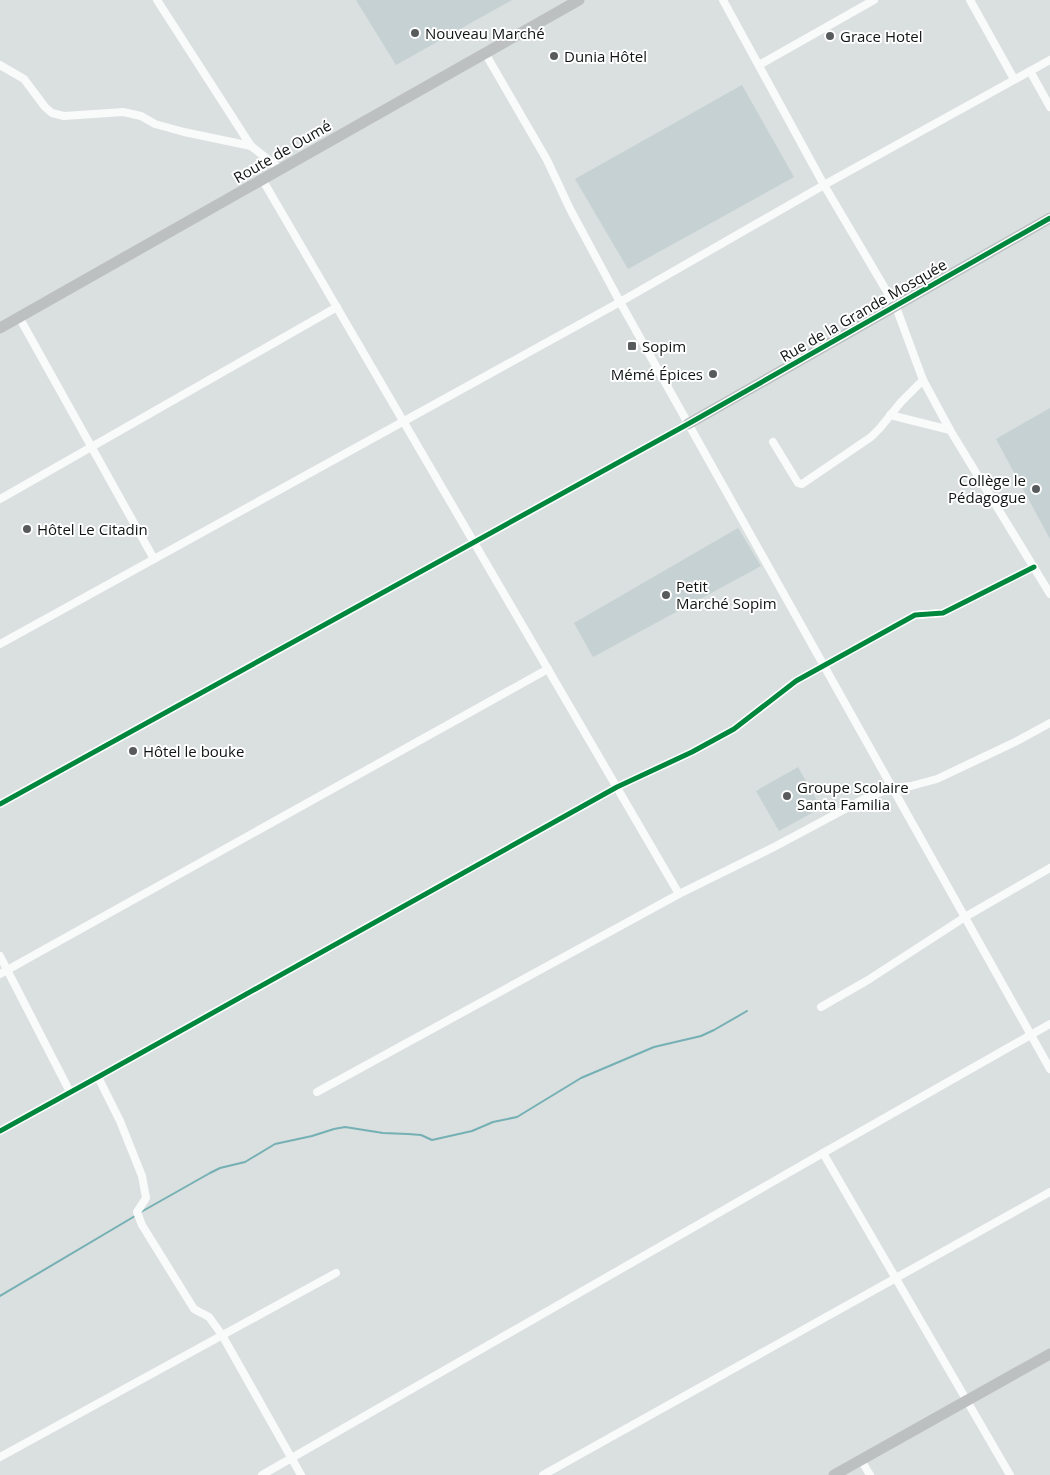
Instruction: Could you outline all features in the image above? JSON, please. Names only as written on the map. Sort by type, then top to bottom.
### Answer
[{"type":"street","points":[[157,0],[251,146],[280,169]]},
{"type":"street","name":"Route de Oumé","points":[[0,328],[579,0]]},
{"type":"street","points":[[723,0],[824,185],[896,306],[922,380],[950,430],[1050,594]]},
{"type":"street","points":[[759,65],[874,0]]},
{"type":"street","points":[[970,0],[1014,79]]},
{"type":"street","points":[[484,54],[546,160],[620,302],[1050,1070]]},
{"type":"street","points":[[0,644],[620,302],[824,185],[1050,60]]},
{"type":"street","points":[[0,65],[24,79],[45,107],[52,113],[64,116],[123,112],[140,116],[155,124],[170,128],[251,146]]},
{"type":"street","points":[[1030,71],[1050,107]]},
{"type":"street","points":[[262,179],[679,894]]},
{"type":"street","name":"Rue de la Grande Mosquée","points":[[688,424],[1050,218]]},
{"type":"street","points":[[0,499],[337,307]]},
{"type":"street","points":[[19,317],[154,559]]},
{"type":"street","points":[[773,442],[798,482],[802,484],[871,437],[922,380]]},
{"type":"street","points":[[890,415],[950,430]]},
{"type":"street","points":[[0,804],[688,424]]},
{"type":"street","points":[[0,1131],[617,787],[692,752],[734,729],[796,681],[915,615],[944,614],[1034,567]]},
{"type":"street","points":[[0,974],[548,669]]},
{"type":"street","points":[[317,1092],[679,894],[774,847],[864,799],[891,788],[911,786],[937,779],[1050,723]]},
{"type":"street","points":[[821,1007],[868,980],[965,917],[1050,868]]},
{"type":"street","points":[[0,956],[70,1092]]},
{"type":"street","points":[[262,1475],[823,1152],[1050,1024]]},
{"type":"street","points":[[98,1077],[120,1121],[142,1176],[146,1198],[137,1212],[142,1225],[194,1309],[209,1318],[222,1335],[301,1475]]},
{"type":"street","points":[[823,1152],[1010,1475]]},
{"type":"street","points":[[543,1475],[1050,1192]]},
{"type":"street","points":[[0,1457],[336,1274]]},
{"type":"street","points":[[834,1475],[1050,1354]]},
{"type":"street","points":[[861,1460],[870,1475]]},
{"type":"shaded area","name":"Nouveau Marché","points":[[356,0],[512,0],[396,65]]},
{"type":"shaded area","points":[[742,85],[794,177],[628,269],[575,179]]},
{"type":"shaded area","name":"Collège le Pédagogue","points":[[1050,408],[1050,539],[996,439]]},
{"type":"shaded area","name":"Petit Marché Sopim","points":[[738,528],[761,566],[593,657],[574,623]]},
{"type":"shaded area","name":"Groupe Scolaire Santa Familia","points":[[798,767],[821,808],[779,831],[756,791]]},
{"type":"waterway","points":[[141,1212],[210,1173],[220,1168],[245,1162],[275,1144],[334,1129],[345,1127],[383,1133],[421,1135],[432,1140],[472,1131],[493,1122],[517,1117],[581,1078],[654,1047],[701,1036],[747,1011]]},
{"type":"waterway","points":[[0,1296],[135,1216]]},
{"type":"cycle path","points":[[0,804],[688,424],[1050,218]]},
{"type":"cycle path","points":[[0,1131],[617,787],[692,752],[734,729],[796,681],[915,615],[943,613],[1034,567]]},
{"type":"place","name":"Nouveau Marché","points":[[415,33]]},
{"type":"place","name":"Grace Hotel","points":[[830,36]]},
{"type":"place","name":"Dunia Hôtel","points":[[554,56]]},
{"type":"place","name":"Sopim","points":[[632,346]]},
{"type":"place","name":"Mémé Épices","points":[[713,374]]},
{"type":"place","name":"Collège le Pédagogue","points":[[1036,489]]},
{"type":"place","name":"Hôtel Le Citadin","points":[[27,529]]},
{"type":"place","name":"Petit Marché Sopim","points":[[666,595]]},
{"type":"place","name":"Hôtel le bouke","points":[[133,751]]},
{"type":"place","name":"Groupe Scolaire Santa Familia","points":[[787,796]]}]
